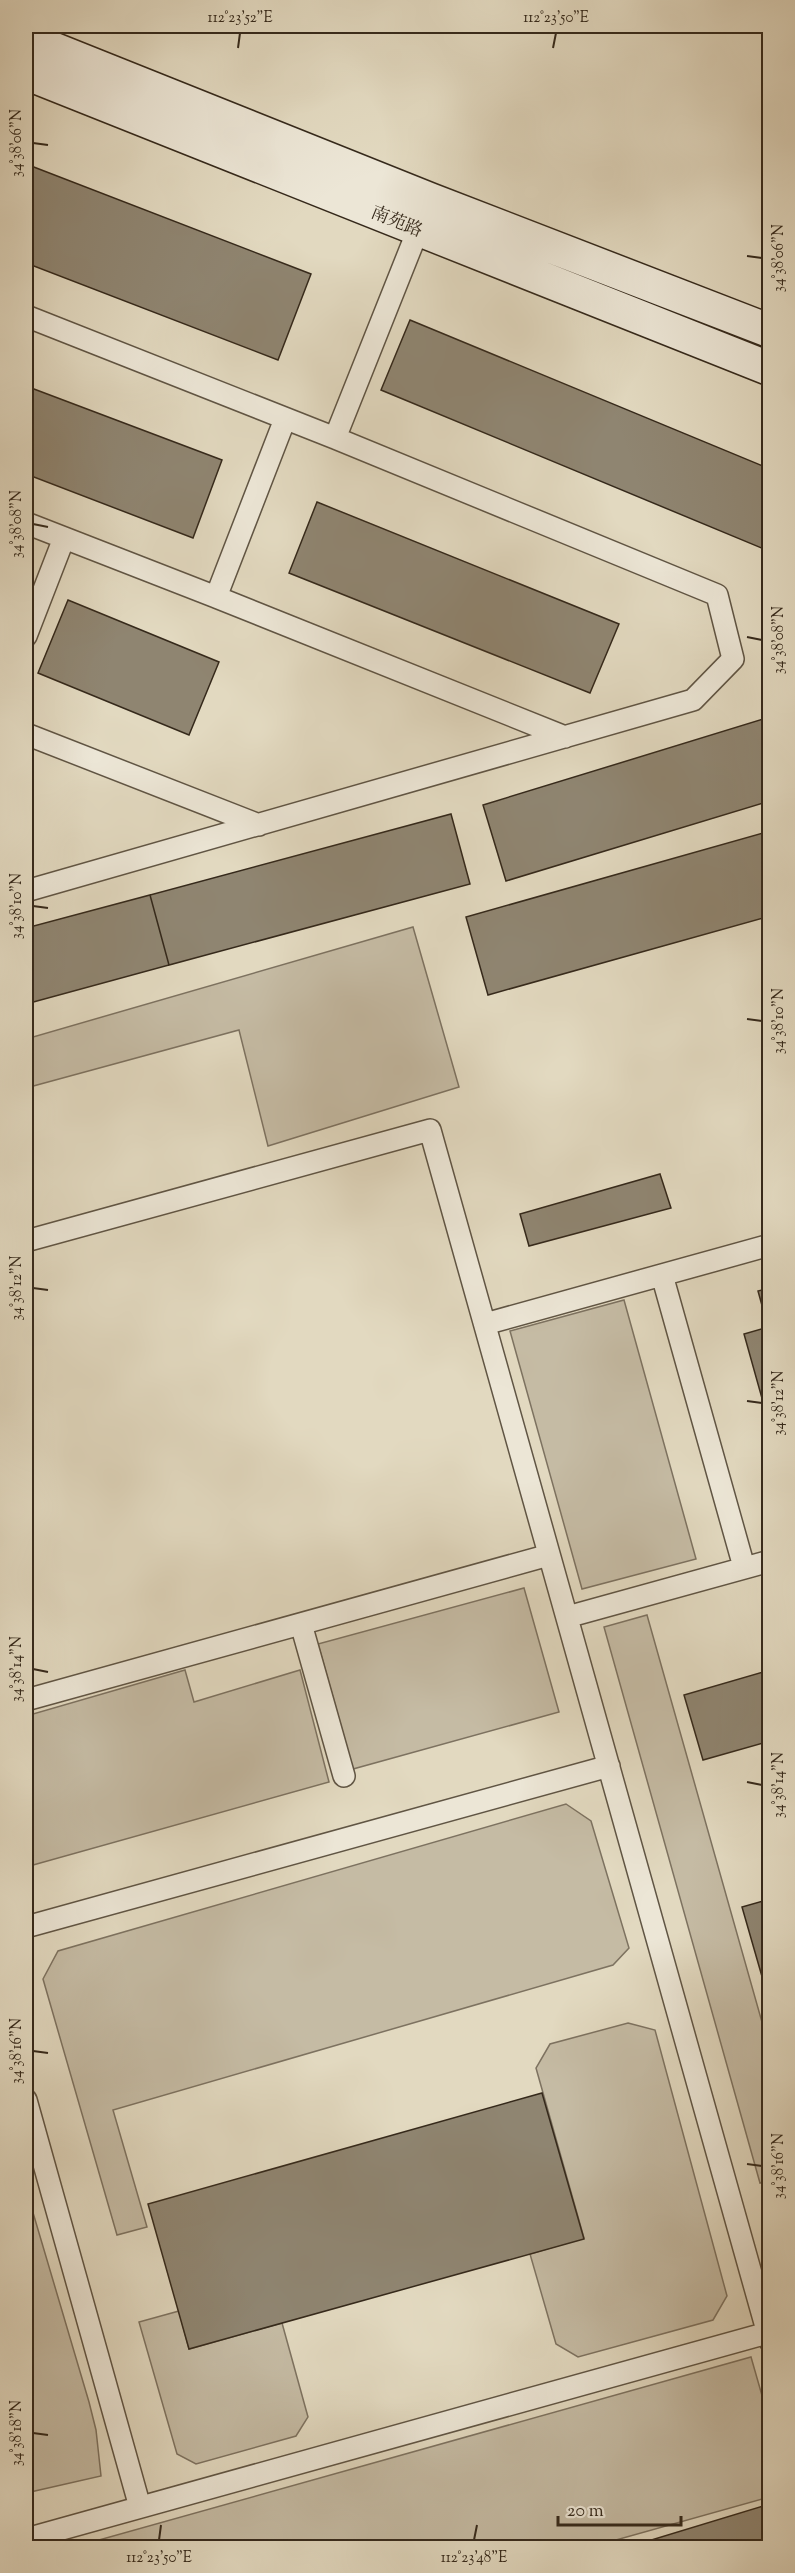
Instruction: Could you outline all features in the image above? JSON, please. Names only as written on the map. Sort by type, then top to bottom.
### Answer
[{"type":"street","name":"南苑路","points":[[26,38],[431,200],[770,331]]},
{"type":"street","name":"南苑路","points":[[26,73],[770,369]]},
{"type":"lane","points":[[335,438],[431,200]]},
{"type":"lane","points":[[26,316],[335,438],[717,595],[733,659],[693,700],[26,891]]},
{"type":"lane","points":[[216,597],[285,419]]},
{"type":"lane","points":[[26,523],[565,737]]},
{"type":"lane","points":[[26,636],[64,538]]},
{"type":"lane","points":[[26,734],[259,825]]},
{"type":"lane","points":[[26,1241],[430,1130],[768,2337],[26,2539]]},
{"type":"lane","points":[[485,1324],[770,1245]]},
{"type":"lane","points":[[662,1275],[744,1568]]},
{"type":"lane","points":[[26,1700],[549,1555]]},
{"type":"lane","points":[[567,1617],[770,1561]]},
{"type":"lane","points":[[301,1624],[344,1776]]},
{"type":"lane","points":[[26,1927],[609,1766]]},
{"type":"lane","points":[[26,2100],[140,2507]]},
{"type":"shaded area","points":[[413,927],[459,1087],[268,1146],[239,1030],[26,1088],[26,1039]]},
{"type":"shaded area","points":[[624,1300],[696,1559],[582,1589],[510,1331]]},
{"type":"shaded area","points":[[524,1588],[559,1712],[353,1769],[318,1644]]},
{"type":"shaded area","points":[[647,1615],[769,2047],[769,2181],[760,2183],[604,1627]]},
{"type":"shaded area","points":[[185,1670],[194,1702],[300,1670],[329,1782],[26,1867],[26,1716]]},
{"type":"shaded area","points":[[566,1804],[591,1821],[629,1948],[613,1965],[113,2110],[147,2227],[117,2235],[43,1979],[58,1951]]},
{"type":"shaded area","points":[[628,2023],[655,2030],[727,2296],[713,2320],[578,2357],[556,2344],[530,2254],[584,2238],[536,2068],[550,2044]]},
{"type":"shaded area","points":[[26,2189],[89,2402],[96,2430],[101,2476],[26,2493]]},
{"type":"shaded area","points":[[179,2311],[189,2349],[282,2323],[308,2417],[296,2436],[196,2464],[177,2454],[139,2322]]},
{"type":"shaded area","points":[[751,2357],[769,2420],[769,2497],[591,2547],[74,2547]]},
{"type":"building","points":[[26,164],[311,274],[278,360],[26,263]]},
{"type":"building","points":[[410,320],[770,469],[770,537],[764,549],[381,390]]},
{"type":"building","points":[[26,386],[222,460],[193,538],[26,474]]},
{"type":"building","points":[[317,502],[619,624],[590,693],[289,573]]},
{"type":"building","points":[[68,600],[219,662],[189,735],[38,673]]},
{"type":"building","points":[[770,717],[770,801],[506,881],[483,805]]},
{"type":"building","points":[[451,814],[470,884],[169,965],[150,895]]},
{"type":"building","points":[[770,831],[770,916],[488,995],[466,917]]},
{"type":"building","points":[[150,895],[169,965],[26,1004],[26,928]]},
{"type":"building","points":[[660,1174],[671,1208],[529,1246],[520,1214]]},
{"type":"building","points":[[770,1288],[770,1427],[744,1334],[768,1327],[758,1291]]},
{"type":"building","points":[[770,1670],[770,1741],[703,1760],[684,1695]]},
{"type":"building","points":[[770,1899],[770,1993],[767,1994],[742,1907]]},
{"type":"building","points":[[542,2093],[584,2239],[189,2349],[148,2204]]},
{"type":"building","points":[[770,2504],[770,2548],[625,2548]]}]
